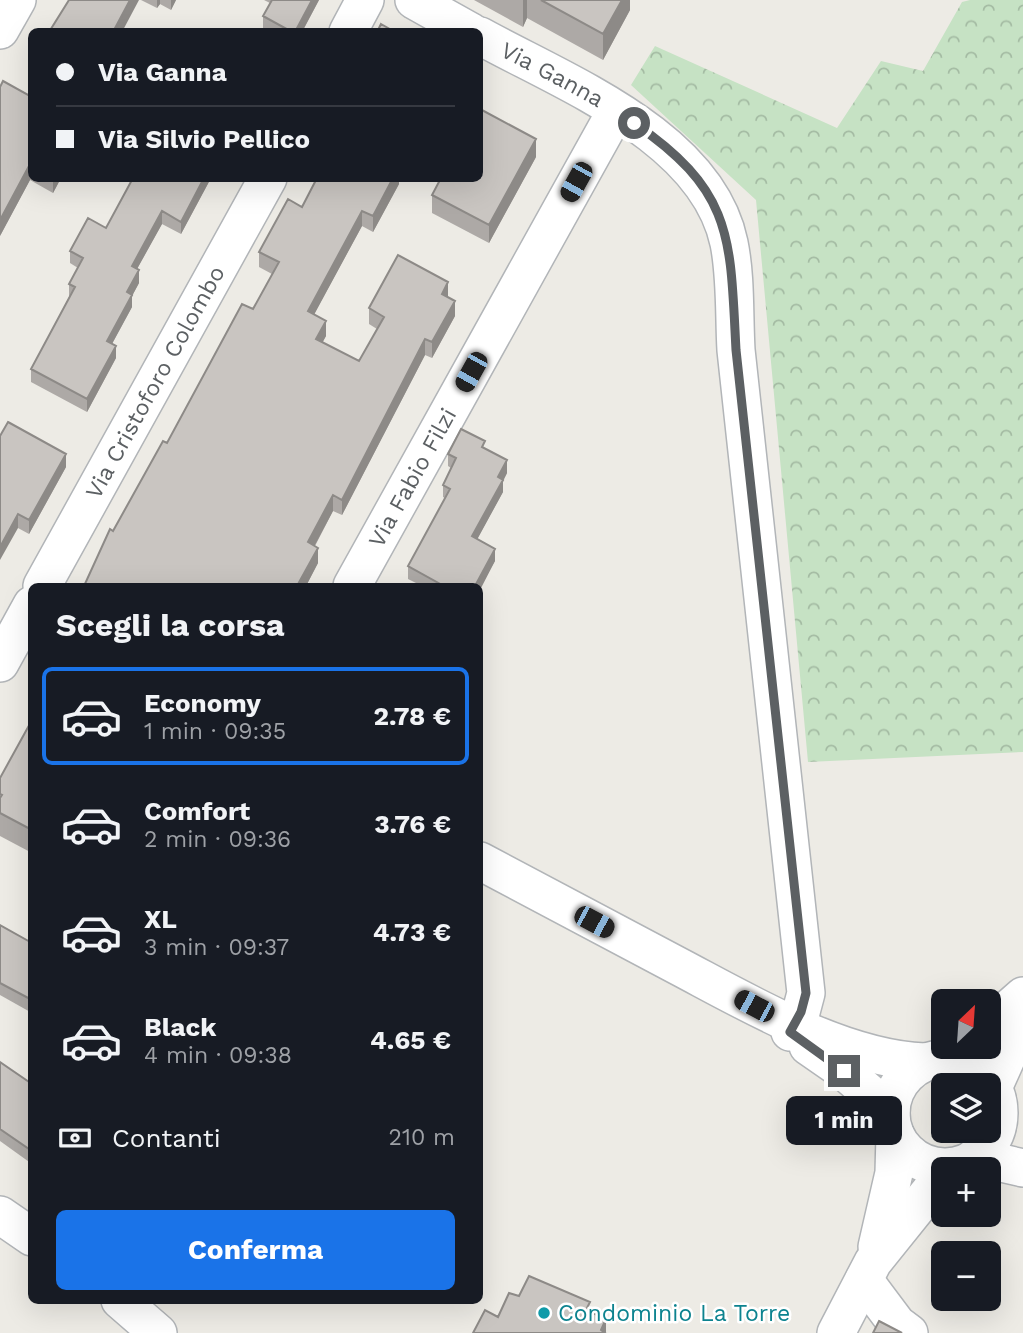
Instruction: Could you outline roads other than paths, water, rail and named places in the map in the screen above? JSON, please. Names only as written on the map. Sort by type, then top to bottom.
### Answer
[{"type":"street","points":[[0,30],[17,0]]},
{"type":"street","points":[[350,28],[365,0]]},
{"type":"street","points":[[414,0],[464,28]]},
{"type":"street","name":"Via Ganna","points":[[483,38],[616,111],[689,167],[714,201],[729,243],[736,350],[806,993],[793,1028]]},
{"type":"street","name":"Via Fabio Filzi","points":[[354,583],[616,111]]},
{"type":"street","name":"Via Cristoforo Colombo","points":[[44,583],[266,182]]},
{"type":"street","points":[[0,663],[28,617]]},
{"type":"street","points":[[483,863],[793,1028],[891,1061],[931,1057]]},
{"type":"street","points":[[1001,1015],[1023,996]]},
{"type":"street","points":[[1001,1082],[1023,1021]]},
{"type":"street","points":[[793,1028],[844,1071],[893,1123],[905,1150],[920,1161],[931,1164]]},
{"type":"street","points":[[836,1333],[868,1271],[894,1172],[893,1097],[901,1081],[941,1059]]},
{"type":"street","points":[[954,1059],[970,1065],[977,1073]]},
{"type":"street","points":[[1001,1102],[1023,1131]]},
{"type":"street","points":[[969,1157],[986,1143]]},
{"type":"street","points":[[1001,1167],[1023,1168]]},
{"type":"street","points":[[868,1271],[931,1198]]},
{"type":"street","points":[[0,1215],[28,1234]]},
{"type":"street","points":[[868,1271],[897,1324],[909,1333]]},
{"type":"street","points":[[125,1304],[158,1333]]},
{"type":"place","name":"Condominio La Torre","points":[[544,1313]]}]
